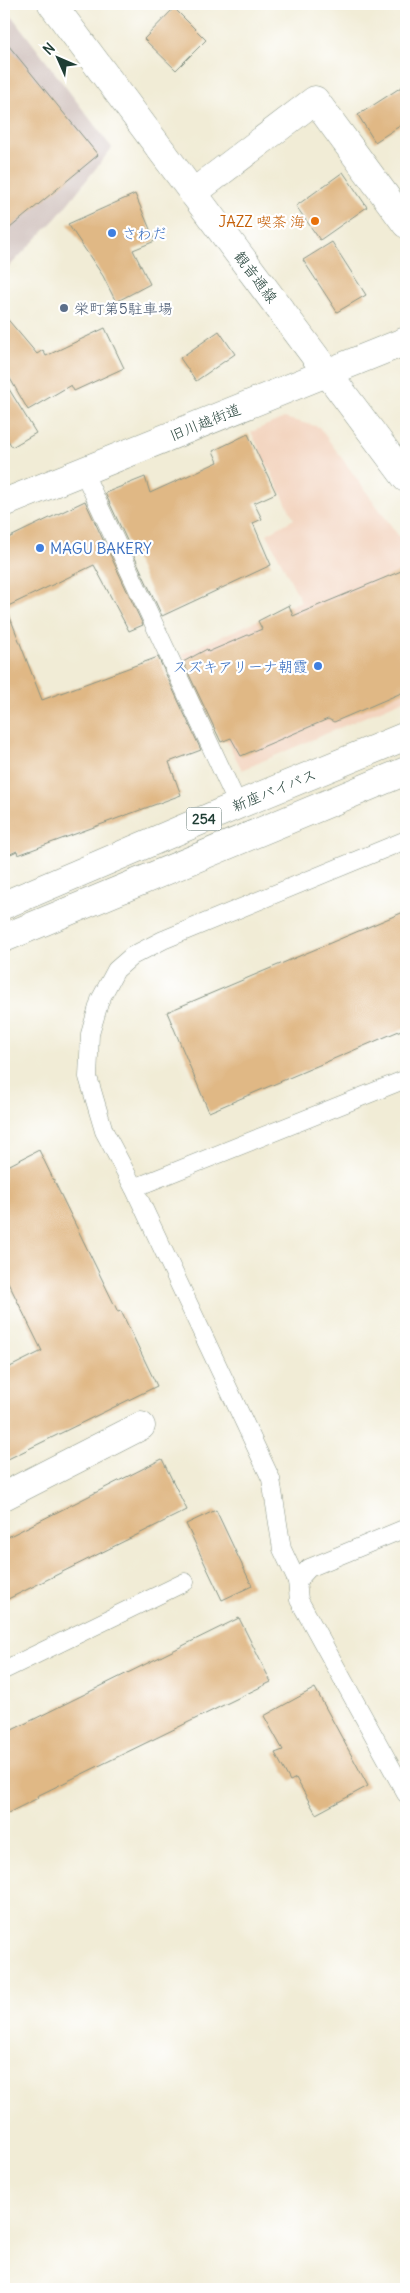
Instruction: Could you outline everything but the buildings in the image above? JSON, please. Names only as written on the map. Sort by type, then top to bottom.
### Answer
[{"type":"main road","name":"観音通線","points":[[52,4],[328,371],[406,478]]},
{"type":"main road","points":[[193,193],[315,100],[406,224]]},
{"type":"main road","name":"旧川越街道","points":[[4,503],[406,341]]},
{"type":"main road","name":"新座バイパス","points":[[4,905],[406,736]]},
{"type":"main road","name":"254","points":[[4,938],[406,771]]},
{"type":"main road","points":[[4,1496],[141,1426]]},
{"type":"lane","points":[[84,471],[238,805]]},
{"type":"lane","points":[[406,840],[163,940],[132,956],[116,970],[100,1000],[90,1034],[88,1077],[104,1131],[134,1188],[271,1479],[282,1550],[297,1581],[298,1600],[406,1794]]},
{"type":"lane","points":[[134,1188],[406,1079]]},
{"type":"lane","points":[[297,1581],[309,1568],[406,1528]]},
{"type":"lane","points":[[4,1670],[185,1582]]},
{"type":"shaded area","points":[[4,6],[112,148],[57,217],[4,272]]},
{"type":"shaded area","points":[[284,418],[319,427],[406,546],[406,699],[242,770],[182,654],[301,601],[267,534],[294,519],[251,432]]},
{"type":"place","name":"JAZZ 喫茶 海","points":[[315,221]]},
{"type":"place","name":"さわだ","points":[[112,233]]},
{"type":"place","name":"栄町第5駐車場","points":[[64,308]]},
{"type":"place","name":"MAGU BAKERY","points":[[40,548]]},
{"type":"place","name":"スズキアリーナ朝霞","points":[[318,666]]}]
